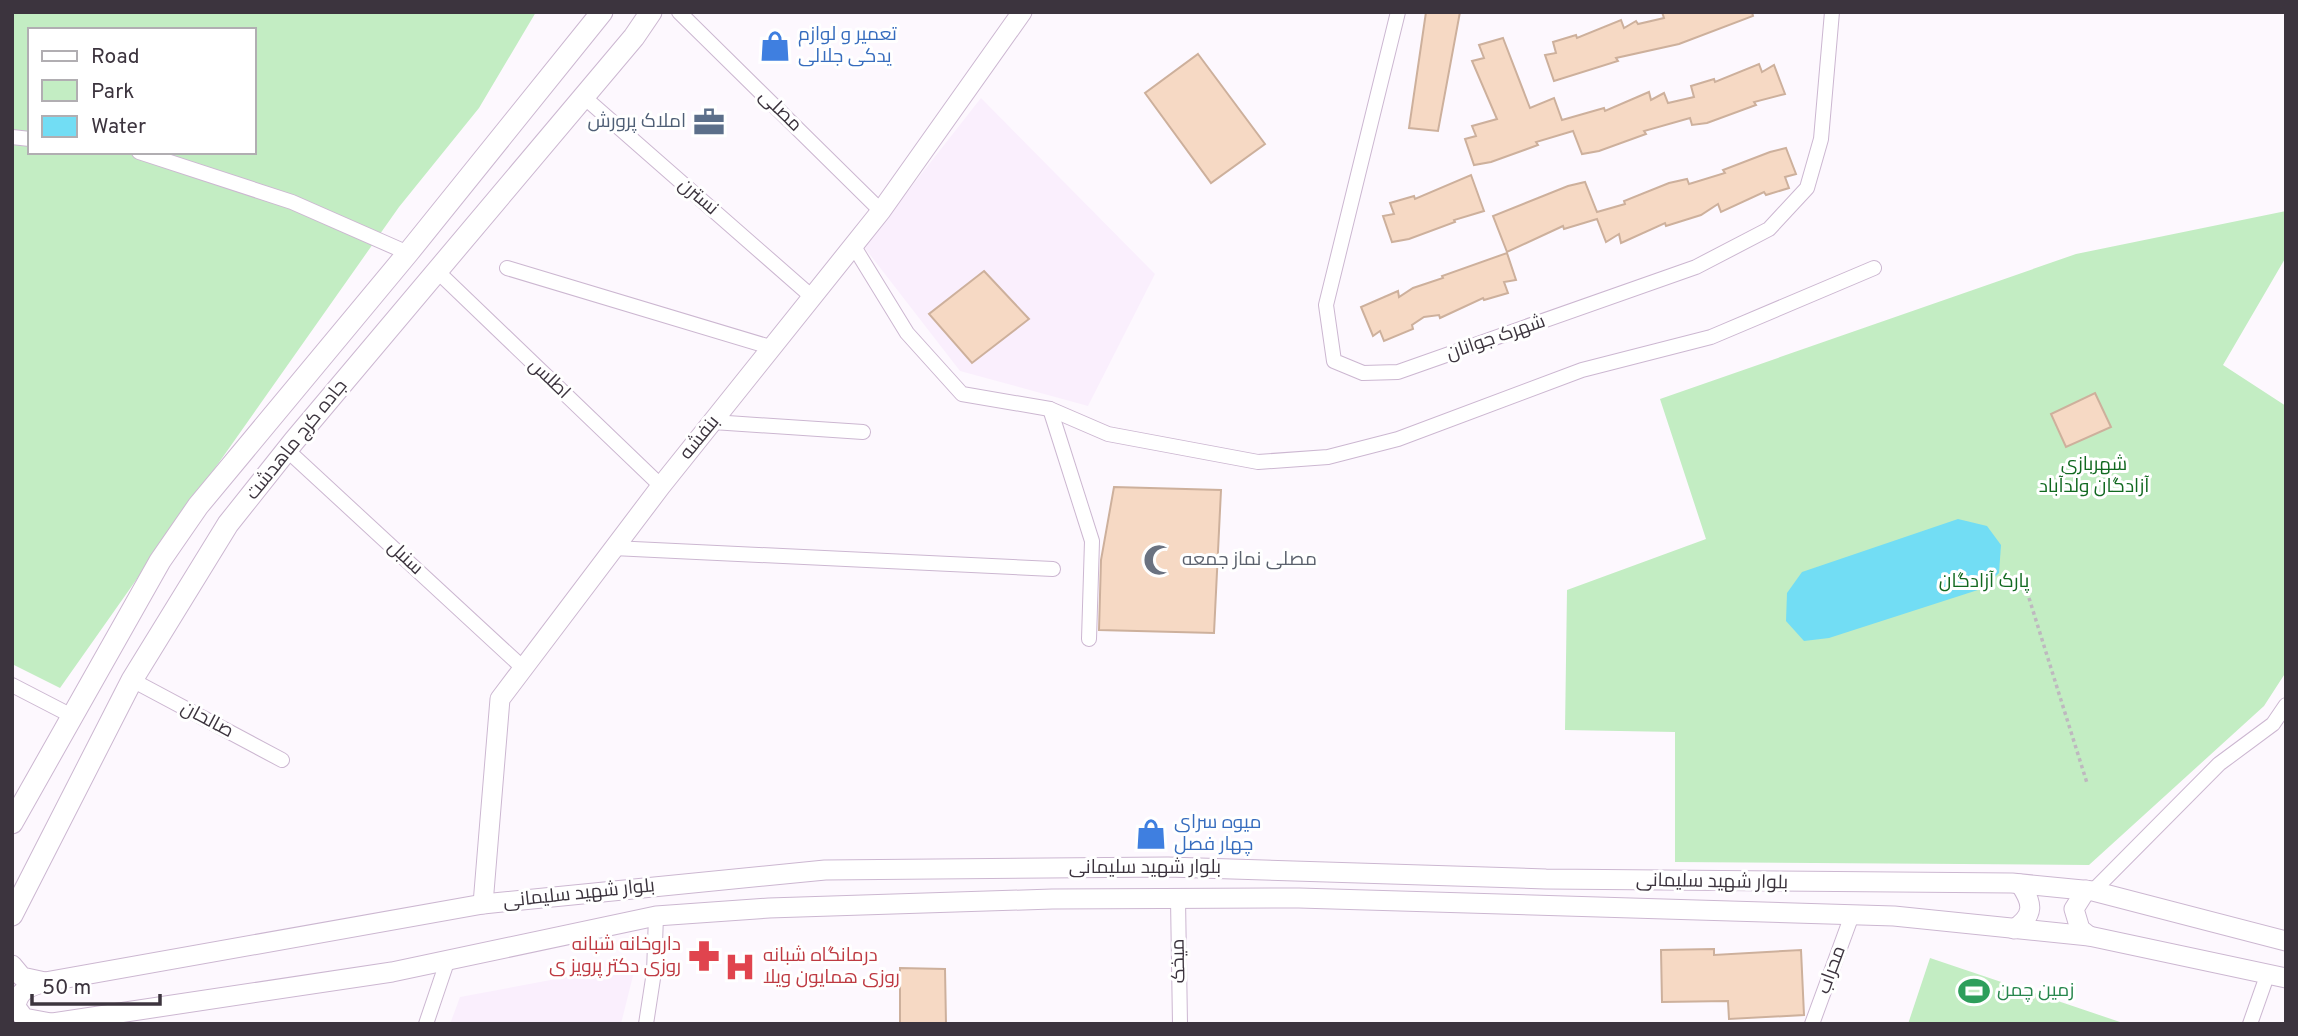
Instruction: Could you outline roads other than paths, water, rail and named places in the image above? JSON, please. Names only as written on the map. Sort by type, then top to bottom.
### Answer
[{"type":"main road","name":"جاده کرج ماهدشت","points":[[12,823],[160,561],[198,506],[408,253],[602,12]]},
{"type":"main road","name":"جاده کرج ماهدشت","points":[[12,915],[132,680],[228,524],[584,97],[651,12]]},
{"type":"main road","name":"بنفشه","points":[[483,904],[500,699],[661,486],[881,211],[1022,12]]},
{"type":"main road","name":"بلوار شهید سلیمانی","points":[[44,982],[483,904],[825,870],[1168,867],[1546,879],[2020,884],[2090,891],[2286,941]]},
{"type":"main road","points":[[2014,929],[2027,921],[2031,910],[2031,900],[2020,884]]},
{"type":"main road","points":[[2088,936],[2080,929],[2074,909],[2090,891]]},
{"type":"main road","name":"بلوار شهید سلیمانی","points":[[48,1023],[447,962],[656,916],[769,908],[1052,899],[1379,900],[1894,916],[2088,936],[2277,976]]},
{"type":"main road","points":[[12,965],[22,977],[44,982]]},
{"type":"main road","points":[[44,982],[23,990],[16,1007],[24,1018],[48,1023]]},
{"type":"street","name":"مصلی","points":[[678,12],[881,211]]},
{"type":"street","name":"شهرک جوانان","points":[[1398,12],[1326,304],[1334,361],[1363,373],[1398,372],[1470,348],[1696,267],[1769,229],[1807,188],[1818,151],[1832,12]]},
{"type":"street","name":"نسترن","points":[[584,97],[811,296]]},
{"type":"street","points":[[145,154],[292,202],[408,253]]},
{"type":"street","points":[[853,245],[906,333],[962,394],[1050,409],[1108,434],[1245,462],[1328,457],[1398,439],[1582,370],[1711,337],[1874,268]]},
{"type":"street","points":[[508,268],[770,347]]},
{"type":"street","name":"اطلس","points":[[438,272],[661,486]]},
{"type":"street","points":[[1050,409],[1092,541],[1089,639]]},
{"type":"street","points":[[713,422],[863,432]]},
{"type":"street","name":"سنبل","points":[[287,450],[522,667]]},
{"type":"street","points":[[613,548],[1053,569]]},
{"type":"street","name":"صالحان","points":[[132,680],[282,760]]},
{"type":"street","points":[[12,685],[72,716]]},
{"type":"street","points":[[2090,891],[2219,764],[2273,724],[2286,705]]},
{"type":"street","name":"میخک","points":[[1178,899],[1180,1024]]},
{"type":"street","name":"محراب","points":[[1812,1024],[1852,915]]},
{"type":"street","points":[[646,1024],[654,972],[656,916]]},
{"type":"street","points":[[426,1024],[447,962]]},
{"type":"street","points":[[2250,1024],[2277,976]]},
{"type":"water","points":[[1958,519],[1987,526],[2001,545],[1999,573],[1984,588],[1829,638],[1804,641],[1786,621],[1787,593],[1802,572]]},
{"type":"place","name":"تعمیر و لوازم یدکی جلالی","points":[[775,46]]},
{"type":"place","name":"املاک پرورش","points":[[709,122]]},
{"type":"place","name":"مصلی نماز جمعه","points":[[1159,560]]},
{"type":"place","name":"میوه سرای چهار فصل","points":[[1151,834]]},
{"type":"place","name":"داروخانه شبانه روزی دکتر پرویز ی","points":[[704,956]]},
{"type":"place","name":"درمانگاه شبانه روزی همایون ویلا","points":[[740,967]]},
{"type":"place","name":"زمین چمن","points":[[1974,991]]},
{"type":"park label","name":"شهربازی آزادگان ولدآباد","points":[[2094,476]]},
{"type":"park label","name":"پارک آزادگان","points":[[1984,582]]}]
